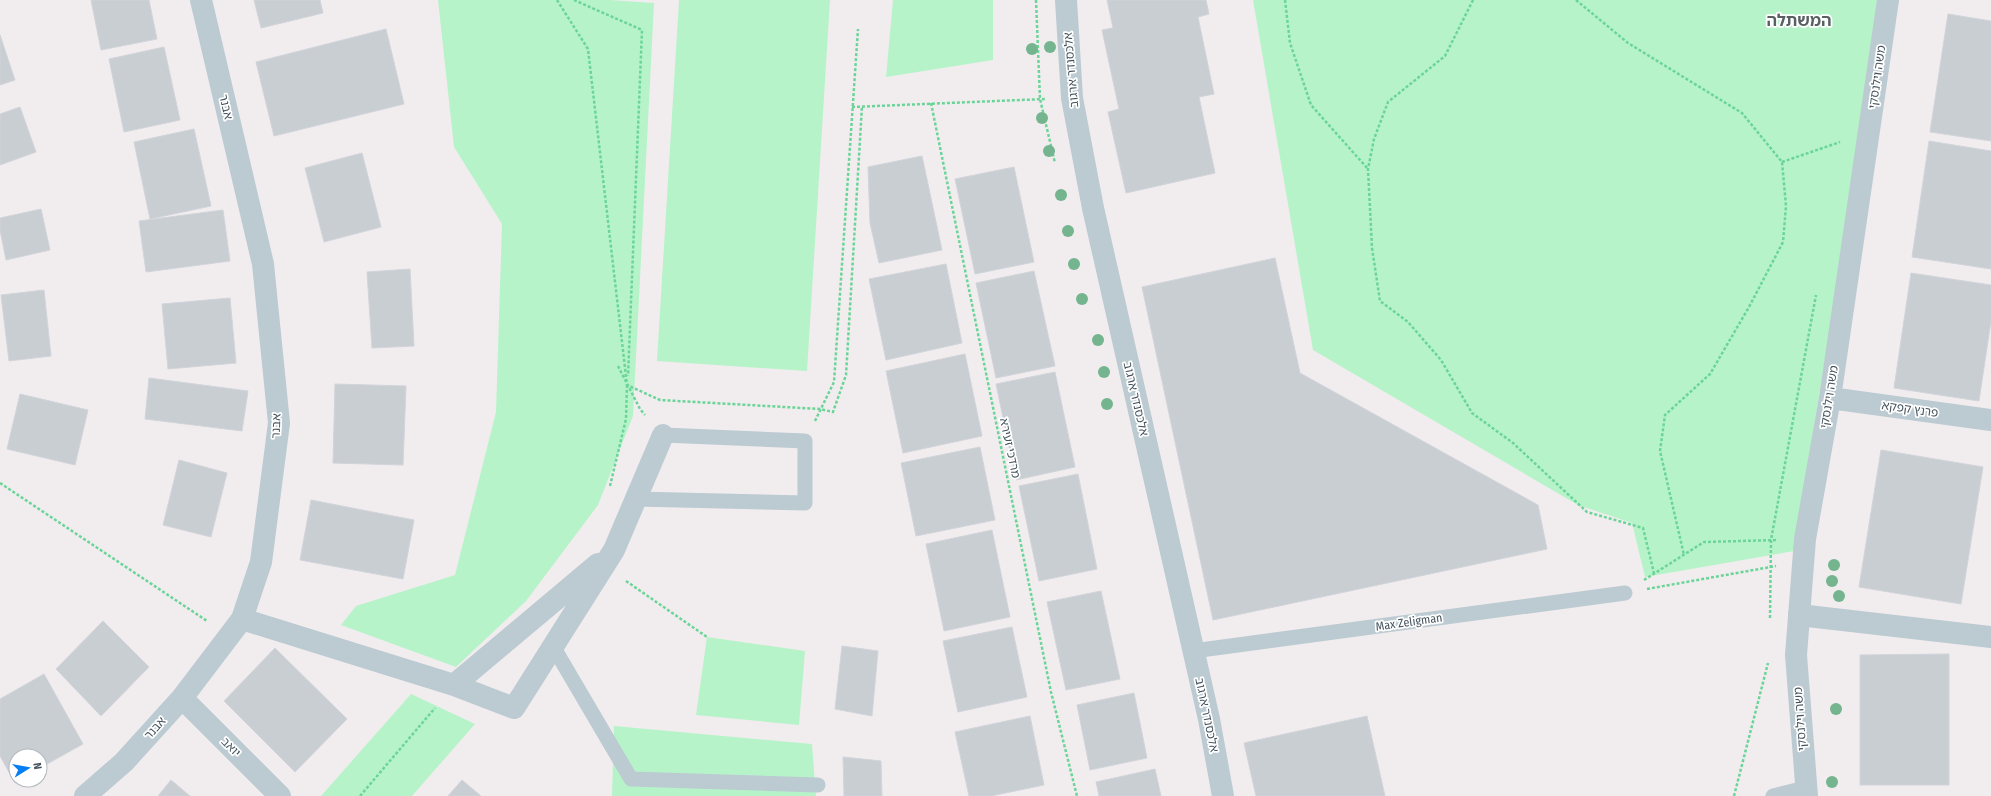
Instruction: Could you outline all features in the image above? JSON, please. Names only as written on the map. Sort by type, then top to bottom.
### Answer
[{"type":"street","name":"אבנר","points":[[85,796],[124,762],[182,698],[242,619],[261,562],[279,423],[263,264],[201,0]]},
{"type":"street","name":"אלכסנדר ארגוב","points":[[1066,0],[1072,98],[1092,208],[1209,719],[1223,796]]},
{"type":"street","name":"משה וילנסקי","points":[[1806,792],[1796,655],[1805,539],[1830,398],[1888,0]]},
{"type":"street","name":"פרנץ קפקא","points":[[1830,398],[1991,420]]},
{"type":"street","points":[[242,619],[454,686],[514,708],[554,648],[609,558],[663,435]]},
{"type":"street","points":[[454,686],[609,558]]},
{"type":"street","points":[[1799,615],[1991,637]]},
{"type":"street","name":"יואב","points":[[182,698],[280,796]]},
{"type":"lane","points":[[635,499],[805,503],[805,441],[663,435]]},
{"type":"lane","name":"Max Zeligman","points":[[1193,651],[1624,593]]},
{"type":"lane","points":[[554,648],[631,779],[818,785]]},
{"type":"lane","points":[[1773,796],[1806,792]]},
{"type":"path","points":[[557,0],[588,50],[627,385]]},
{"type":"path","points":[[574,0],[642,30],[626,419],[609,488]]},
{"type":"path","points":[[1284,0],[1290,43],[1311,105],[1368,169]]},
{"type":"path","points":[[1473,0],[1445,56],[1388,102],[1374,139],[1368,169],[1372,248],[1380,301],[1408,322],[1441,360],[1472,413],[1513,443],[1587,512],[1643,528],[1654,574]]},
{"type":"path","points":[[1576,0],[1628,43],[1742,113],[1782,162],[1786,206],[1783,242],[1749,307],[1710,374],[1665,415],[1660,452],[1684,554]]},
{"type":"path","points":[[805,441],[834,382],[858,28]]},
{"type":"path","points":[[852,107],[1072,98]]},
{"type":"path","name":"מרדכי זעירא","points":[[931,103],[1051,692],[1077,796]]},
{"type":"path","points":[[627,385],[660,400],[820,409],[833,412],[846,375],[862,106]]},
{"type":"path","points":[[1782,162],[1868,133]]},
{"type":"path","points":[[618,366],[640,409],[663,435]]},
{"type":"path","points":[[0,483],[229,636]]},
{"type":"path","points":[[1624,593],[1704,542],[1805,539]]},
{"type":"path","points":[[609,558],[707,637]]},
{"type":"path","points":[[1624,593],[1803,562]]},
{"type":"path","points":[[1734,796],[1769,658]]},
{"type":"path","points":[[360,796],[454,686]]},
{"type":"green space","points":[[438,0],[610,0],[654,3],[633,416],[598,505],[526,601],[456,667],[341,625],[356,606],[455,575],[496,412],[502,224],[454,147]]},
{"type":"green space","points":[[679,0],[830,0],[807,371],[657,361]]},
{"type":"green space","points":[[893,0],[993,0],[993,60],[886,77]]},
{"type":"green space","points":[[1253,0],[1883,0],[1794,551],[1645,577],[1632,523],[1578,505],[1313,350]]},
{"type":"green space","points":[[707,637],[805,651],[799,725],[696,715]]},
{"type":"green space","points":[[411,694],[475,724],[412,796],[321,796]]},
{"type":"green space","points":[[614,726],[812,744],[816,796],[612,796]]},
{"type":"building","points":[[91,0],[149,0],[157,39],[101,50]]},
{"type":"building","points":[[254,0],[320,0],[323,13],[261,28]]},
{"type":"building","points":[[1107,0],[1206,0],[1209,14],[1198,17],[1214,94],[1199,97],[1215,173],[1126,193],[1108,112],[1119,109],[1102,30],[1113,28]]},
{"type":"building","points":[[1948,14],[1991,21],[1991,141],[1930,132]]},
{"type":"building","points":[[386,29],[404,104],[274,136],[256,62]]},
{"type":"building","points":[[0,35],[15,80],[0,85]]},
{"type":"building","points":[[164,47],[180,120],[124,132],[109,59]]},
{"type":"building","points":[[20,107],[36,152],[0,165],[0,114]]},
{"type":"building","points":[[194,129],[211,206],[150,219],[134,142]]},
{"type":"building","points":[[1929,141],[1991,151],[1991,269],[1912,257]]},
{"type":"building","points":[[362,153],[381,227],[324,242],[305,168]]},
{"type":"building","points":[[922,156],[942,250],[879,263],[870,223],[868,167]]},
{"type":"building","points":[[1014,167],[1034,262],[975,274],[955,179]]},
{"type":"building","points":[[41,209],[50,250],[6,260],[0,230],[0,218]]},
{"type":"building","points":[[223,210],[230,261],[146,272],[139,221]]},
{"type":"building","points":[[1275,258],[1300,373],[1538,505],[1547,549],[1213,620],[1142,287]]},
{"type":"building","points":[[946,264],[962,343],[886,360],[869,279]]},
{"type":"building","points":[[410,269],[414,346],[372,348],[367,272]]},
{"type":"building","points":[[1034,271],[1055,366],[996,378],[976,283]]},
{"type":"building","points":[[1911,273],[1991,285],[1991,321],[1979,401],[1894,388]]},
{"type":"building","points":[[44,290],[51,356],[9,361],[1,295]]},
{"type":"building","points":[[230,298],[236,363],[168,369],[162,304]]},
{"type":"building","points":[[965,354],[982,436],[903,453],[886,371]]},
{"type":"building","points":[[1055,372],[1075,467],[1016,480],[996,384]]},
{"type":"building","points":[[149,378],[248,391],[242,431],[145,419]]},
{"type":"building","points":[[335,384],[406,386],[403,465],[333,463]]},
{"type":"building","points":[[20,394],[88,410],[75,465],[7,449]]},
{"type":"building","points":[[980,447],[995,520],[916,536],[901,463]]},
{"type":"building","points":[[1881,450],[1983,467],[1961,604],[1859,587]]},
{"type":"building","points":[[179,460],[227,473],[211,537],[163,525]]},
{"type":"building","points":[[1078,474],[1097,569],[1039,581],[1019,486]]},
{"type":"building","points":[[311,500],[414,520],[403,579],[300,560]]},
{"type":"building","points":[[992,530],[1010,617],[944,631],[926,544]]},
{"type":"building","points":[[1101,591],[1120,679],[1066,690],[1047,602]]},
{"type":"building","points":[[103,621],[149,667],[101,716],[56,669]]},
{"type":"building","points":[[1012,627],[1027,697],[958,712],[943,641]]},
{"type":"building","points":[[842,646],[878,651],[872,716],[835,709]]},
{"type":"building","points":[[275,648],[347,719],[295,772],[224,701]]},
{"type":"building","points":[[1949,654],[1949,785],[1860,785],[1860,655]]},
{"type":"building","points":[[44,674],[83,744],[48,764],[48,748],[8,748],[8,770],[0,756],[0,699]]},
{"type":"building","points":[[1134,693],[1147,758],[1090,770],[1077,705]]},
{"type":"building","points":[[1030,716],[1044,785],[991,796],[969,796],[955,732]]},
{"type":"building","points":[[1367,716],[1385,796],[1256,796],[1244,743]]},
{"type":"building","points":[[843,757],[881,761],[882,796],[844,796]]},
{"type":"building","points":[[1155,769],[1161,796],[1099,796],[1096,782]]},
{"type":"building","points":[[171,780],[190,796],[158,796]]},
{"type":"building","points":[[462,780],[481,796],[448,796]]},
{"type":"district","name":"המשתלה","points":[[1799,20]]}]
